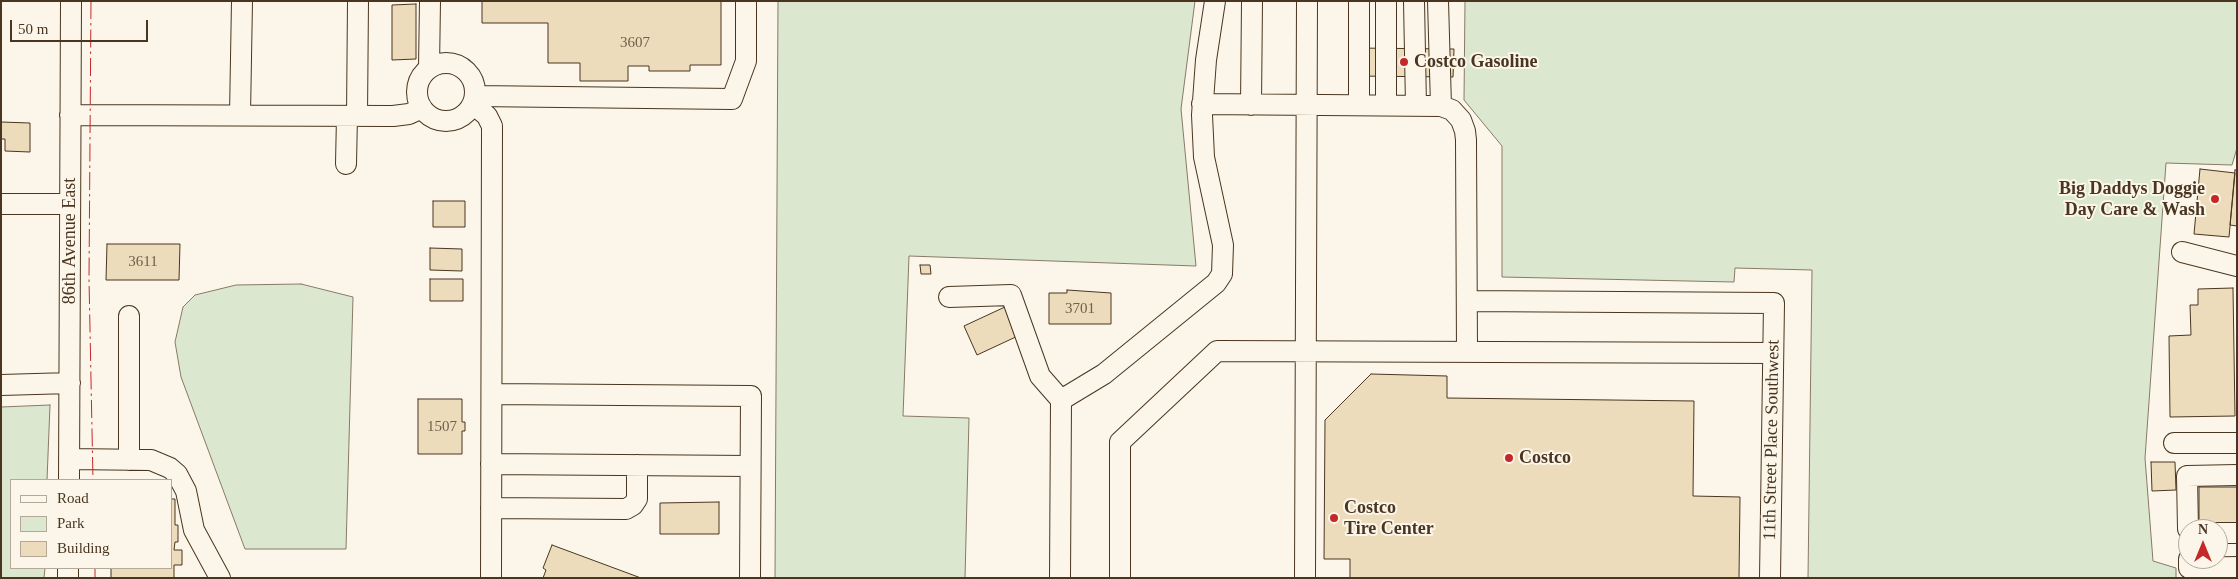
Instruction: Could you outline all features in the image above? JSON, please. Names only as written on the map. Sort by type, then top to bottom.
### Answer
[{"type":"street","name":"86th Avenue East","points":[[69,479],[71,1]]},
{"type":"street","points":[[240,115],[242,1]]},
{"type":"street","points":[[346,164],[352,116],[358,1]]},
{"type":"street","points":[[429,68],[430,1]]},
{"type":"street","points":[[474,100],[515,96],[732,99],[746,61],[746,1]]},
{"type":"street","points":[[1061,400],[1104,374],[1216,283],[1222,274],[1223,245],[1204,157],[1202,104],[1215,1]]},
{"type":"street","points":[[1251,105],[1252,1]]},
{"type":"street","points":[[1305,578],[1307,1]]},
{"type":"street","points":[[1359,105],[1360,1]]},
{"type":"street","points":[[1386,1],[1386,105]]},
{"type":"street","points":[[1414,1],[1416,106]]},
{"type":"street","points":[[1438,1],[1441,106]]},
{"type":"street","points":[[448,63],[465,70],[474,86],[474,100],[468,112],[452,121],[442,121],[433,118],[422,108],[417,94],[418,84],[422,75],[429,68],[438,64],[448,63]]},
{"type":"street","points":[[491,578],[492,126],[503,104],[515,96]]},
{"type":"street","points":[[474,100],[487,116],[492,126]]},
{"type":"street","points":[[1202,104],[1441,106],[1452,110],[1461,120],[1465,131],[1467,352]]},
{"type":"street","points":[[70,114],[352,116],[409,114],[422,108]]},
{"type":"street","points":[[1,204],[70,204]]},
{"type":"street","points":[[2182,252],[2237,266]]},
{"type":"street","points":[[949,297],[1011,295],[1040,376],[1061,400],[1060,578]]},
{"type":"street","name":"11th Street Place Southwest","points":[[1467,301],[1774,303],[1770,578]]},
{"type":"street","points":[[129,316],[129,460]]},
{"type":"street","points":[[1120,578],[1120,442],[1218,351],[1773,353]]},
{"type":"street","points":[[1,385],[70,383]]},
{"type":"street","points":[[492,394],[751,396],[750,578]]},
{"type":"street","points":[[2174,443],[2237,443]]},
{"type":"street","points":[[69,459],[151,460],[161,463],[177,474],[186,491],[194,530],[220,578]]},
{"type":"street","points":[[491,464],[750,466]]},
{"type":"street","points":[[491,508],[626,508],[633,505],[637,499],[638,465]]},
{"type":"street","points":[[2188,519],[2187,476],[2237,475]]},
{"type":"green space","points":[[778,1],[1195,1],[1181,109],[1196,266],[909,256],[903,416],[969,418],[965,578],[775,578]]},
{"type":"green space","points":[[1465,1],[2237,1],[2237,148],[2232,165],[2166,163],[2145,458],[2153,561],[2176,568],[2176,578],[1808,578],[1812,270],[1735,268],[1734,282],[1502,277],[1502,146],[1464,100]]},
{"type":"green space","points":[[301,284],[353,297],[346,549],[245,549],[181,377],[175,342],[183,307],[195,295],[236,285]]},
{"type":"green space","points":[[50,405],[47,479],[10,479],[10,569],[45,569],[44,578],[1,578],[1,407]]},
{"type":"building","points":[[482,1],[721,1],[721,65],[690,65],[690,71],[649,71],[649,66],[628,66],[628,81],[580,81],[580,63],[548,63],[548,23],[482,23]]},
{"type":"building","points":[[416,4],[416,59],[392,60],[392,5]]},
{"type":"building","name":"Costco Gasoline","points":[[1354,48],[1454,49],[1453,77],[1353,76]]},
{"type":"building","points":[[1,122],[30,123],[30,152],[5,151],[5,139],[1,139]]},
{"type":"building","name":"Big Daddys Doggie Day Care & Wash","points":[[2200,169],[2235,173],[2229,237],[2194,234]]},
{"type":"building","points":[[2235,170],[2237,170],[2237,226],[2230,225]]},
{"type":"building","points":[[433,201],[465,201],[465,227],[433,227]]},
{"type":"building","points":[[107,244],[180,244],[179,280],[106,280]]},
{"type":"building","points":[[430,248],[462,249],[462,271],[430,270]]},
{"type":"building","points":[[920,265],[930,265],[931,274],[921,274]]},
{"type":"building","points":[[430,279],[463,279],[463,301],[430,301]]},
{"type":"building","points":[[2233,288],[2235,416],[2170,417],[2169,336],[2191,335],[2190,305],[2198,305],[2198,289]]},
{"type":"building","points":[[1067,290],[1111,293],[1111,324],[1049,324],[1049,293],[1067,293]]},
{"type":"building","points":[[1007,306],[1020,335],[977,355],[964,326]]},
{"type":"building","name":"Costco","points":[[1371,374],[1447,376],[1447,398],[1694,401],[1693,496],[1740,497],[1739,578],[1350,578],[1350,559],[1324,559],[1325,420]]},
{"type":"building","points":[[418,399],[462,399],[462,422],[465,422],[465,431],[462,431],[462,454],[418,454]]},
{"type":"building","points":[[2151,462],[2175,462],[2176,490],[2152,491]]},
{"type":"building","points":[[2199,487],[2237,487],[2237,527],[2228,527],[2228,519],[2199,519]]},
{"type":"building","points":[[172,499],[175,499],[175,525],[178,525],[178,542],[175,542],[174,550],[182,550],[182,565],[174,565],[174,578],[111,578],[111,569],[172,569]]},
{"type":"building","points":[[719,502],[719,534],[660,534],[660,503]]},
{"type":"building","points":[[552,545],[641,578],[543,578],[546,570],[543,568]]},
{"type":"power","points":[[91,1],[89,279],[93,479]]},
{"type":"power","points":[[95,569],[95,578]]},
{"type":"place","name":"Costco Gasoline","points":[[1404,62]]},
{"type":"place","name":"Big Daddys Doggie Day Care & Wash","points":[[2215,199]]},
{"type":"place","name":"Costco","points":[[1509,458]]},
{"type":"place","name":"Costco Tire Center","points":[[1334,518]]}]
